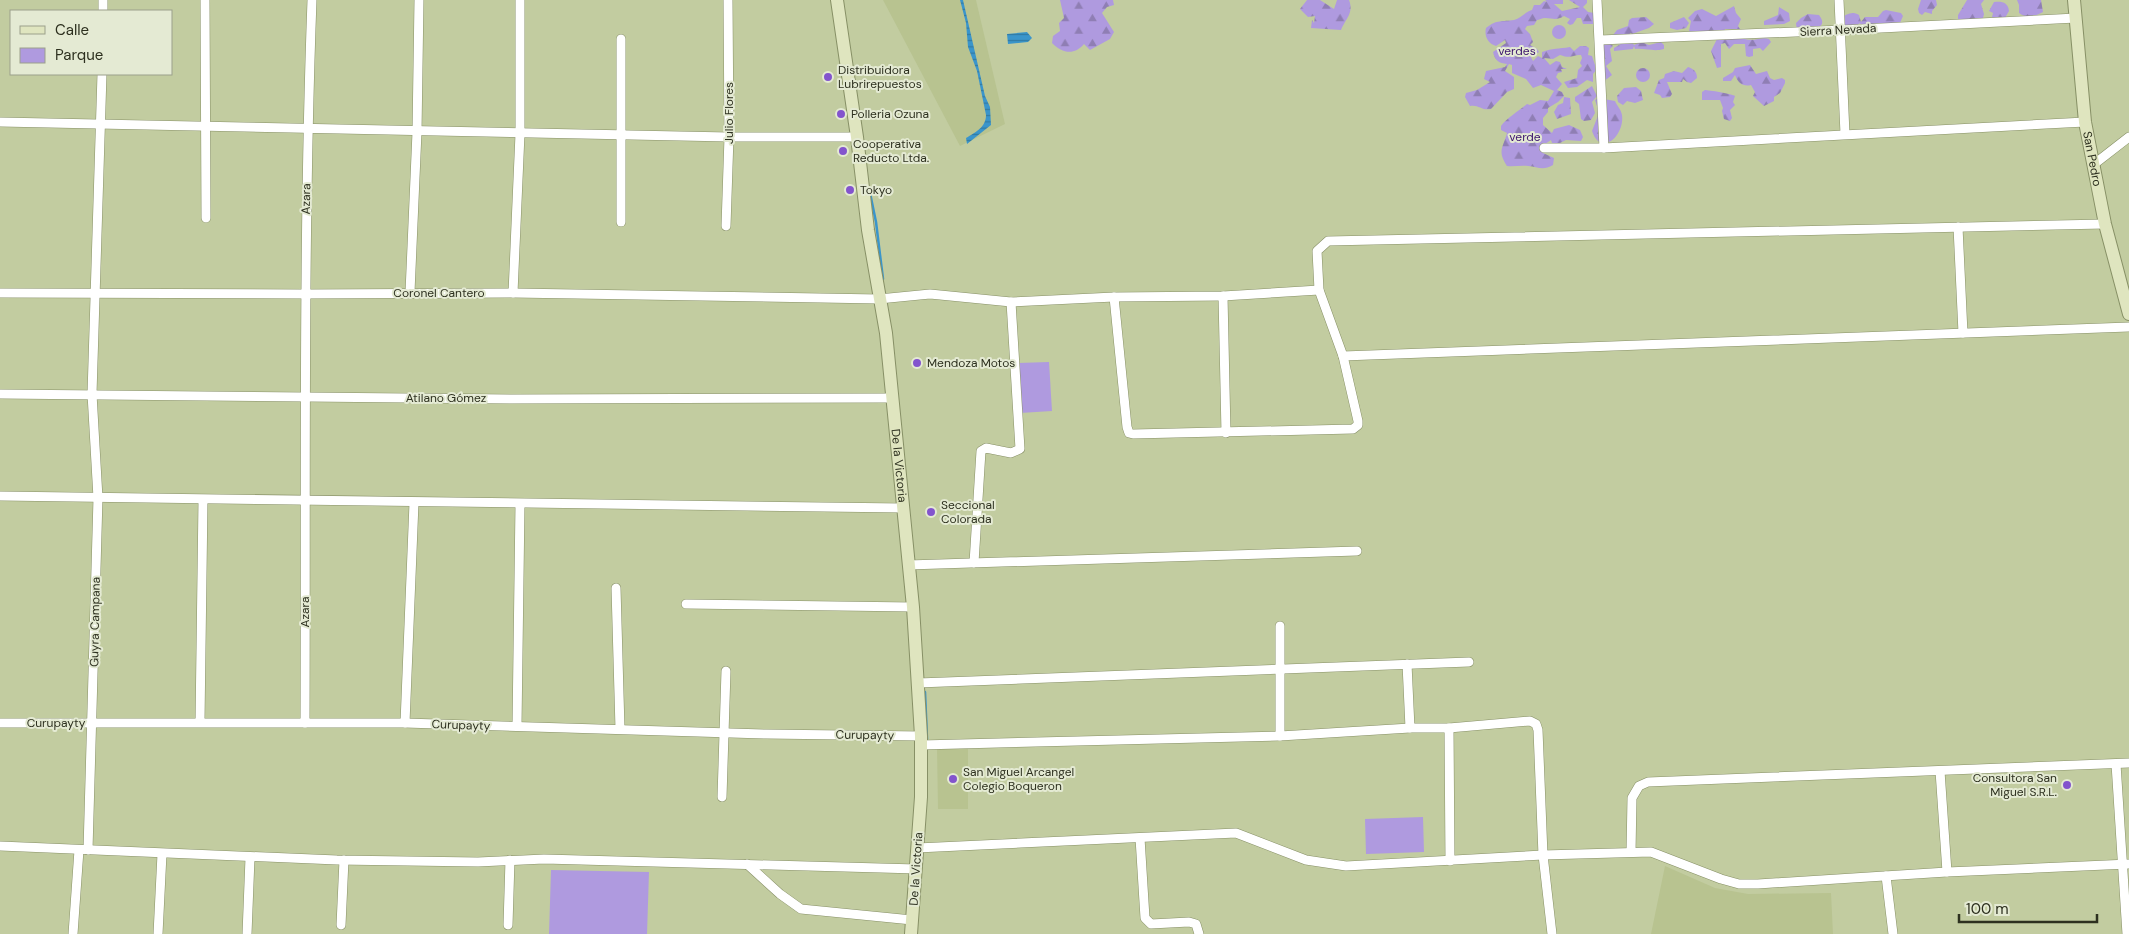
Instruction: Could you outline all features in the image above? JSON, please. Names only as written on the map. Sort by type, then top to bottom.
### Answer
[{"type":"main road","name":"De la Victoria","points":[[837,0],[857,137],[868,230],[886,332],[913,607],[921,740],[921,797],[911,934]]},
{"type":"main road","name":"San Pedro","points":[[2074,0],[2085,122],[2105,224],[2129,314]]},
{"type":"street","points":[[205,0],[206,218]]},
{"type":"street","name":"Azara","points":[[305,723],[305,294],[307,129],[312,0]]},
{"type":"street","points":[[410,292],[417,132],[419,0]]},
{"type":"street","points":[[514,293],[520,134],[520,0]]},
{"type":"street","name":"Julio Flores","points":[[726,226],[729,138],[728,0]]},
{"type":"street","points":[[1597,0],[1604,148]]},
{"type":"street","points":[[1839,0],[1842,30],[1845,134]]},
{"type":"street","name":"Sierra Nevada","points":[[1600,40],[2076,18]]},
{"type":"street","points":[[621,39],[621,222]]},
{"type":"street","name":"Guyra Campana","points":[[73,934],[84,850],[93,723],[98,498],[92,394],[102,75]]},
{"type":"street","points":[[0,122],[205,128],[729,138],[857,137]]},
{"type":"street","points":[[1544,148],[1604,148],[2085,122]]},
{"type":"street","points":[[2093,165],[2129,137]]},
{"type":"street","points":[[1114,297],[1127,428],[1129,432],[1133,434],[1226,433],[1352,429],[1358,422],[1343,356],[1319,290],[1317,251],[1328,242],[2105,224]]},
{"type":"street","points":[[1958,227],[1963,333]]},
{"type":"street","name":"Coronel Cantero","points":[[0,293],[305,294],[410,292],[879,299],[930,294],[1011,302],[1114,297],[1223,296],[1319,290]]},
{"type":"street","points":[[1223,296],[1226,433]]},
{"type":"street","points":[[974,563],[982,451],[986,448],[1011,454],[1020,449],[1011,302]]},
{"type":"street","points":[[1343,356],[2129,327]]},
{"type":"street","name":"Atilano Gómez","points":[[0,394],[305,397],[891,398]]},
{"type":"street","points":[[0,496],[903,508]]},
{"type":"street","points":[[200,722],[204,500]]},
{"type":"street","points":[[405,723],[414,503]]},
{"type":"street","points":[[517,726],[520,504]]},
{"type":"street","points":[[908,565],[1357,551]]},
{"type":"street","points":[[616,588],[620,729]]},
{"type":"street","points":[[686,604],[913,607]]},
{"type":"street","points":[[1280,626],[1280,736]]},
{"type":"street","points":[[918,683],[1469,662]]},
{"type":"street","points":[[1407,664],[1410,728]]},
{"type":"street","points":[[722,798],[726,671]]},
{"type":"street","name":"Curupayty","points":[[0,723],[405,723],[921,740],[1280,736],[1410,728],[1449,728],[1530,721],[1536,724],[1538,730],[1543,855]]},
{"type":"street","points":[[1449,728],[1450,860]]},
{"type":"street","points":[[1631,852],[1632,798],[1639,786],[1648,782],[2129,763]]},
{"type":"street","points":[[2116,764],[2126,864],[2126,934]]},
{"type":"street","points":[[1940,771],[1947,872]]},
{"type":"street","points":[[917,848],[1236,833],[1306,860],[1346,866],[1543,855],[1651,852],[1667,856],[1720,879],[1739,884],[2126,864]]},
{"type":"street","points":[[1140,838],[1145,918],[1151,924],[1189,922],[1196,924],[1199,934]]},
{"type":"street","points":[[0,846],[250,858],[478,862],[544,858],[917,869]]},
{"type":"street","points":[[158,934],[162,854]]},
{"type":"street","points":[[1543,855],[1552,934]]},
{"type":"street","points":[[247,934],[250,858]]},
{"type":"street","points":[[341,925],[344,860]]},
{"type":"street","points":[[508,925],[510,860]]},
{"type":"street","points":[[747,864],[780,894],[801,909],[912,920]]},
{"type":"street","points":[[1886,876],[1893,934]]},
{"type":"shaded area","points":[[883,0],[976,0],[1005,124],[960,146]]},
{"type":"shaded area","name":"San Miguel Arcangel Colegio Boqueron","points":[[968,748],[968,809],[938,809],[937,749]]},
{"type":"shaded area","points":[[1665,866],[1715,888],[1748,894],[1831,893],[1833,934],[1651,934]]},
{"type":"green space","points":[[1060,0],[1113,0],[1114,5],[1107,7],[1102,13],[1114,32],[1110,39],[1090,50],[1084,44],[1072,52],[1064,51],[1052,43],[1053,36],[1060,31],[1059,23],[1064,18]]},
{"type":"green space","points":[[1307,0],[1320,0],[1334,9],[1337,0],[1349,0],[1350,12],[1341,30],[1311,28],[1312,20],[1314,23],[1315,16],[1308,17],[1300,9]]},
{"type":"green space","name":"verdes","points":[[1545,0],[1563,0],[1563,4],[1554,4],[1562,11],[1580,7],[1569,0],[1587,0],[1583,7],[1588,12],[1595,13],[1595,21],[1593,24],[1583,24],[1581,18],[1577,18],[1570,25],[1567,23],[1570,19],[1564,16],[1557,19],[1543,18],[1537,20],[1534,25],[1527,26],[1525,29],[1530,34],[1533,42],[1530,45],[1539,52],[1533,56],[1530,55],[1533,61],[1538,56],[1542,58],[1542,52],[1570,47],[1574,51],[1580,46],[1586,46],[1589,48],[1588,55],[1592,56],[1595,65],[1598,61],[1600,43],[1610,43],[1613,46],[1610,49],[1612,61],[1606,66],[1612,75],[1603,82],[1597,69],[1593,74],[1593,82],[1587,80],[1577,87],[1568,88],[1564,82],[1577,78],[1578,70],[1582,66],[1580,63],[1581,55],[1569,57],[1560,55],[1553,59],[1544,58],[1550,65],[1556,61],[1560,62],[1562,67],[1567,69],[1561,69],[1562,72],[1558,73],[1556,77],[1562,84],[1557,90],[1562,92],[1564,96],[1548,108],[1548,112],[1543,118],[1543,125],[1552,133],[1554,129],[1569,125],[1580,130],[1583,137],[1581,141],[1566,140],[1556,145],[1551,140],[1542,146],[1541,150],[1543,153],[1554,158],[1553,165],[1549,167],[1507,166],[1502,153],[1507,133],[1501,130],[1501,126],[1527,104],[1530,105],[1540,100],[1548,101],[1554,91],[1541,85],[1533,88],[1526,79],[1512,73],[1512,65],[1509,64],[1505,71],[1514,77],[1514,89],[1507,92],[1491,109],[1470,106],[1465,97],[1466,93],[1477,90],[1490,82],[1484,79],[1486,71],[1505,67],[1507,64],[1498,61],[1493,52],[1506,43],[1505,40],[1496,46],[1489,42],[1486,37],[1486,28],[1497,22],[1514,20],[1532,10],[1534,5],[1540,5],[1544,1],[1547,2]]},
{"type":"green space","points":[[1921,0],[1936,0],[1937,5],[1932,14],[1925,12],[1922,15],[1919,13],[1918,9]]},
{"type":"green space","points":[[1967,0],[1984,0],[1981,4],[1984,14],[1983,18],[1961,21],[1958,19],[1958,15]]},
{"type":"green space","points":[[2017,0],[2041,0],[2043,12],[2031,16],[2022,15],[2019,13]]},
{"type":"green space","points":[[1994,2],[2006,4],[2009,11],[2005,18],[1996,20],[1992,17],[1993,13],[1989,11]]},
{"type":"green space","points":[[1734,6],[1736,13],[1741,19],[1738,26],[1740,29],[1725,29],[1723,33],[1692,33],[1689,31],[1691,21],[1688,18],[1695,11],[1702,9],[1716,16]]},
{"type":"green space","points":[[1779,7],[1789,13],[1790,21],[1784,24],[1764,25],[1764,21],[1778,15]]},
{"type":"green space","points":[[1886,10],[1901,13],[1903,16],[1900,23],[1861,26],[1860,23],[1854,28],[1846,29],[1841,18],[1847,14],[1854,13],[1859,15],[1861,22],[1865,17],[1878,17]]},
{"type":"green space","points":[[1808,14],[1819,15],[1822,24],[1816,28],[1797,31],[1796,23]]},
{"type":"green space","points":[[1646,17],[1654,24],[1649,28],[1624,37],[1613,35],[1617,30],[1628,26],[1629,20],[1632,18]]},
{"type":"green space","points":[[1684,17],[1689,23],[1686,28],[1677,30],[1670,28],[1670,23]]},
{"type":"green space","points":[[1556,25],[1562,25],[1566,32],[1562,39],[1556,39],[1552,35],[1552,29]]},
{"type":"green space","points":[[1743,38],[1750,40],[1766,38],[1771,42],[1763,51],[1760,48],[1753,49],[1753,56],[1749,57],[1746,56],[1745,44],[1734,44],[1729,49],[1725,43],[1721,44],[1721,67],[1717,68],[1711,51],[1717,39]]},
{"type":"green space","points":[[1624,42],[1632,42],[1634,45],[1641,42],[1649,45],[1661,42],[1664,45],[1664,49],[1635,49],[1634,46],[1633,49],[1614,51],[1614,48]]},
{"type":"green space","points":[[1750,65],[1756,74],[1767,71],[1770,78],[1774,80],[1782,78],[1785,80],[1780,93],[1774,97],[1774,101],[1764,106],[1753,96],[1755,92],[1751,85],[1741,84],[1735,75],[1731,81],[1723,81],[1723,78],[1733,72],[1735,68]]},
{"type":"green space","points":[[1688,67],[1695,71],[1697,76],[1691,83],[1683,79],[1682,82],[1667,82],[1672,94],[1670,97],[1662,98],[1654,93],[1659,80],[1664,78],[1665,74],[1674,71],[1682,73]]},
{"type":"green space","points":[[1640,68],[1646,68],[1650,75],[1646,82],[1640,82],[1636,78],[1636,72]]},
{"type":"green space","points":[[1592,86],[1597,96],[1592,102],[1595,113],[1591,120],[1584,121],[1581,119],[1579,104],[1575,101],[1575,97]]},
{"type":"green space","points":[[1636,87],[1641,91],[1643,100],[1635,103],[1627,101],[1623,105],[1618,102],[1617,96],[1624,88]]},
{"type":"green space","points":[[1705,90],[1735,96],[1733,102],[1735,105],[1730,110],[1732,118],[1730,121],[1724,119],[1720,100],[1702,100],[1702,92]]},
{"type":"green space","name":"verde","points":[[1564,97],[1570,98],[1571,114],[1557,119],[1554,112],[1558,105],[1563,103]]},
{"type":"green space","points":[[1598,98],[1615,101],[1622,115],[1620,130],[1612,141],[1606,143],[1601,143],[1596,139],[1592,131],[1599,113],[1595,100]]},
{"type":"green space","points":[[1049,362],[1052,411],[1020,413],[1018,363]]},
{"type":"green space","points":[[1423,817],[1424,852],[1366,854],[1365,819]]},
{"type":"green space","points":[[551,870],[649,872],[647,934],[549,934]]},
{"type":"water","points":[[960,0],[963,0],[985,96],[990,107],[991,125],[967,144],[966,138],[982,126],[986,115],[977,71],[968,47],[966,23]]},
{"type":"water","points":[[1027,32],[1032,38],[1028,42],[1008,44],[1007,34]]},
{"type":"waterway","points":[[870,193],[876,222],[883,279]]},
{"type":"waterway","points":[[925,692],[927,739]]},
{"type":"place","name":"Distribuidora Lubrirepuestos","points":[[828,77]]},
{"type":"place","name":"Polleria Ozuna","points":[[841,114]]},
{"type":"place","name":"Cooperativa Reducto Ltda.","points":[[843,151]]},
{"type":"place","name":"Tokyo","points":[[850,190]]},
{"type":"place","name":"Mendoza Motos","points":[[917,363]]},
{"type":"place","name":"Seccional Colorada","points":[[931,512]]},
{"type":"place","name":"San Miguel Arcangel Colegio Boqueron","points":[[953,779]]},
{"type":"place","name":"Consultora San Miguel S.R.L.","points":[[2067,785]]}]
